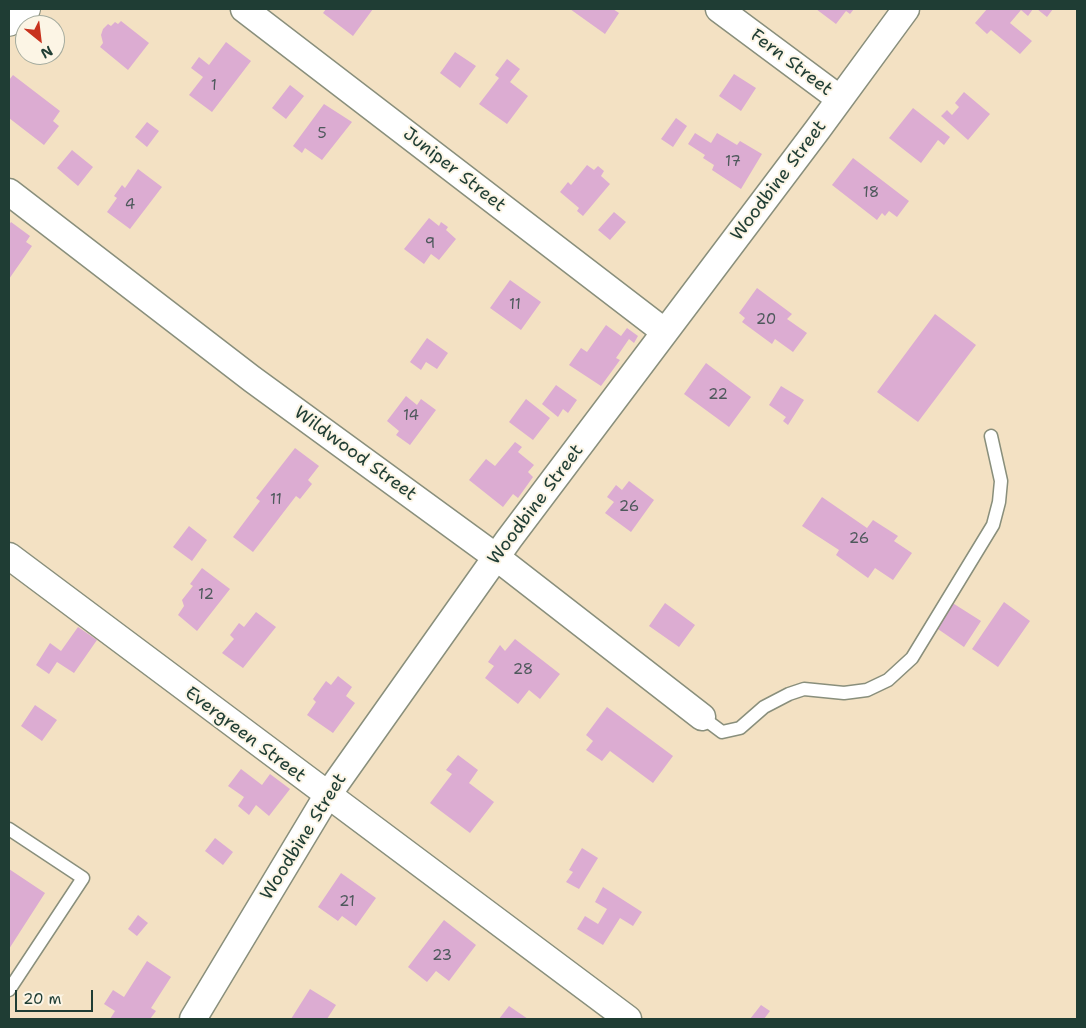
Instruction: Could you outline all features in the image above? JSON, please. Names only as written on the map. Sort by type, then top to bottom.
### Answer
[{"type":"street","points":[[9,22],[26,9]]},
{"type":"street","name":"Juniper Street","points":[[244,9],[665,332]]},
{"type":"street","name":"Fern Street","points":[[719,9],[840,99]]},
{"type":"street","name":"Woodbine Street","points":[[193,1019],[327,796],[496,557],[906,9]]},
{"type":"street","name":"Wildwood Street","points":[[9,192],[252,379],[496,557],[702,717]]},
{"type":"street","name":"Evergreen Street","points":[[9,556],[327,796],[628,1019]]},
{"type":"lane","points":[[702,717],[722,732],[740,728],[764,707],[789,694],[804,688],[844,693],[867,690],[888,680],[912,658],[993,525],[999,502],[1001,481],[991,436]]},
{"type":"lane","points":[[9,829],[83,878],[9,990]]},
{"type":"building","points":[[326,9],[373,9],[353,36],[323,13]]},
{"type":"building","points":[[570,9],[613,9],[619,13],[605,34]]},
{"type":"building","points":[[816,9],[854,9],[850,14],[846,11],[836,24]]},
{"type":"building","points":[[987,9],[1033,9],[1028,16],[1021,10],[1010,23],[1032,41],[1020,54],[991,30],[987,34],[975,23]]},
{"type":"building","points":[[1037,9],[1053,9],[1047,17]]},
{"type":"building","points":[[121,21],[149,43],[128,70],[100,47],[103,43],[101,35],[103,29],[108,24],[111,26],[115,22],[118,24]]},
{"type":"building","points":[[226,42],[251,61],[212,112],[189,95],[203,77],[191,68],[199,57],[209,65]]},
{"type":"building","points":[[455,52],[476,66],[460,88],[440,73]]},
{"type":"building","points":[[507,59],[520,69],[510,82],[528,96],[507,124],[479,104],[499,78],[495,75]]},
{"type":"building","points":[[734,74],[756,88],[741,111],[719,96]]},
{"type":"building","points":[[13,75],[60,111],[53,121],[59,126],[44,145],[9,118],[9,80]]},
{"type":"building","points":[[290,85],[304,96],[286,119],[272,108]]},
{"type":"building","points":[[964,92],[990,114],[968,140],[941,116],[947,110],[952,115],[959,107],[955,103]]},
{"type":"building","points":[[324,104],[352,122],[322,160],[305,148],[302,153],[293,146]]},
{"type":"building","points":[[913,108],[950,137],[944,145],[938,140],[921,163],[889,138]]},
{"type":"building","points":[[676,118],[687,126],[673,147],[661,139]]},
{"type":"building","points":[[147,122],[159,131],[147,147],[135,137]]},
{"type":"building","points":[[695,133],[711,143],[717,133],[737,145],[740,141],[762,154],[741,189],[712,170],[714,165],[703,158],[705,155],[688,144]]},
{"type":"building","points":[[72,150],[93,167],[78,186],[57,168]]},
{"type":"building","points":[[853,158],[909,201],[897,217],[889,211],[885,216],[882,213],[877,220],[832,185]]},
{"type":"building","points":[[587,165],[594,170],[598,166],[604,171],[601,176],[610,184],[583,216],[577,211],[579,208],[560,192],[568,182],[571,185]]},
{"type":"building","points":[[138,169],[162,187],[130,229],[107,212],[117,198],[114,196],[122,185],[125,188]]},
{"type":"building","points":[[614,212],[626,222],[610,240],[598,230]]},
{"type":"building","points":[[429,218],[439,226],[441,222],[448,227],[446,230],[456,239],[439,260],[431,254],[424,264],[404,249]]},
{"type":"building","points":[[11,222],[30,236],[26,242],[32,246],[9,279],[9,225]]},
{"type":"building","points":[[510,280],[541,302],[521,330],[490,308]]},
{"type":"building","points":[[757,288],[792,314],[787,319],[807,333],[793,352],[775,339],[772,344],[742,322],[745,318],[739,313]]},
{"type":"building","points":[[935,314],[976,345],[918,422],[877,392]]},
{"type":"building","points":[[606,325],[621,336],[627,328],[638,336],[634,343],[629,339],[616,358],[620,360],[601,386],[569,365],[581,348],[587,352]]},
{"type":"building","points":[[427,338],[448,353],[437,369],[426,362],[421,370],[410,362]]},
{"type":"building","points":[[706,363],[751,397],[729,427],[684,394]]},
{"type":"building","points":[[556,385],[577,400],[568,413],[563,409],[558,417],[542,404]]},
{"type":"building","points":[[781,386],[804,400],[788,425],[783,421],[786,417],[769,405]]},
{"type":"building","points":[[406,396],[417,405],[421,399],[436,410],[410,445],[396,435],[399,431],[387,421]]},
{"type":"building","points":[[526,399],[550,418],[533,440],[509,422]]},
{"type":"building","points":[[515,442],[522,447],[518,452],[534,465],[528,472],[533,477],[518,498],[513,494],[503,507],[469,480],[486,459],[495,466]]},
{"type":"building","points":[[295,448],[319,466],[308,480],[312,484],[300,499],[296,496],[253,552],[233,537],[260,501],[256,498]]},
{"type":"building","points":[[629,481],[654,500],[631,532],[605,513],[614,502],[607,497],[616,485],[622,490]]},
{"type":"building","points":[[822,497],[867,528],[873,520],[898,536],[894,541],[912,553],[893,580],[875,568],[868,578],[836,555],[839,550],[802,526]]},
{"type":"building","points":[[189,526],[207,540],[192,561],[173,547]]},
{"type":"building","points":[[202,568],[230,589],[197,631],[178,615],[184,606],[182,600],[193,586],[190,584]]},
{"type":"building","points":[[951,602],[981,621],[964,647],[935,627]]},
{"type":"building","points":[[1004,602],[1030,621],[998,667],[972,649]]},
{"type":"building","points":[[665,603],[695,625],[679,647],[649,626]]},
{"type":"building","points":[[256,612],[276,627],[243,668],[222,653],[234,639],[230,635],[239,623],[244,627]]},
{"type":"building","points":[[78,627],[97,640],[74,673],[57,662],[49,674],[36,665],[50,643],[61,651]]},
{"type":"building","points":[[515,639],[560,674],[540,699],[529,690],[518,704],[485,678],[494,666],[488,662],[500,645],[505,651]]},
{"type":"building","points":[[338,676],[352,687],[346,696],[355,703],[333,733],[307,715],[316,702],[313,699],[326,681],[331,685]]},
{"type":"building","points":[[35,705],[57,720],[42,741],[21,726]]},
{"type":"building","points":[[607,707],[673,756],[653,783],[610,751],[602,761],[586,750],[593,741],[586,735]]},
{"type":"building","points":[[458,755],[478,770],[469,783],[494,802],[470,833],[430,803],[452,774],[446,770]]},
{"type":"building","points":[[241,769],[262,785],[270,774],[290,789],[269,816],[256,805],[249,815],[238,806],[244,797],[228,786]]},
{"type":"building","points":[[215,838],[233,852],[223,865],[205,851]]},
{"type":"building","points":[[582,848],[598,858],[579,889],[566,882],[573,872],[569,870]]},
{"type":"building","points":[[9,869],[45,893],[9,949]]},
{"type":"building","points":[[341,873],[376,898],[356,926],[342,916],[338,921],[318,907]]},
{"type":"building","points":[[603,887],[642,912],[633,926],[620,918],[603,945],[577,929],[585,916],[598,924],[607,909],[595,902]]},
{"type":"building","points":[[138,915],[148,923],[137,936],[128,929]]},
{"type":"building","points":[[444,920],[476,945],[449,981],[436,971],[427,982],[408,967]]},
{"type":"building","points":[[147,961],[171,977],[151,1008],[156,1011],[150,1019],[110,1019],[115,1011],[104,1004],[113,990],[124,997]]},
{"type":"building","points":[[310,989],[336,1005],[327,1019],[291,1019]]},
{"type":"building","points":[[761,1005],[770,1011],[764,1019],[750,1019]]},
{"type":"building","points":[[509,1006],[528,1019],[499,1019]]}]
